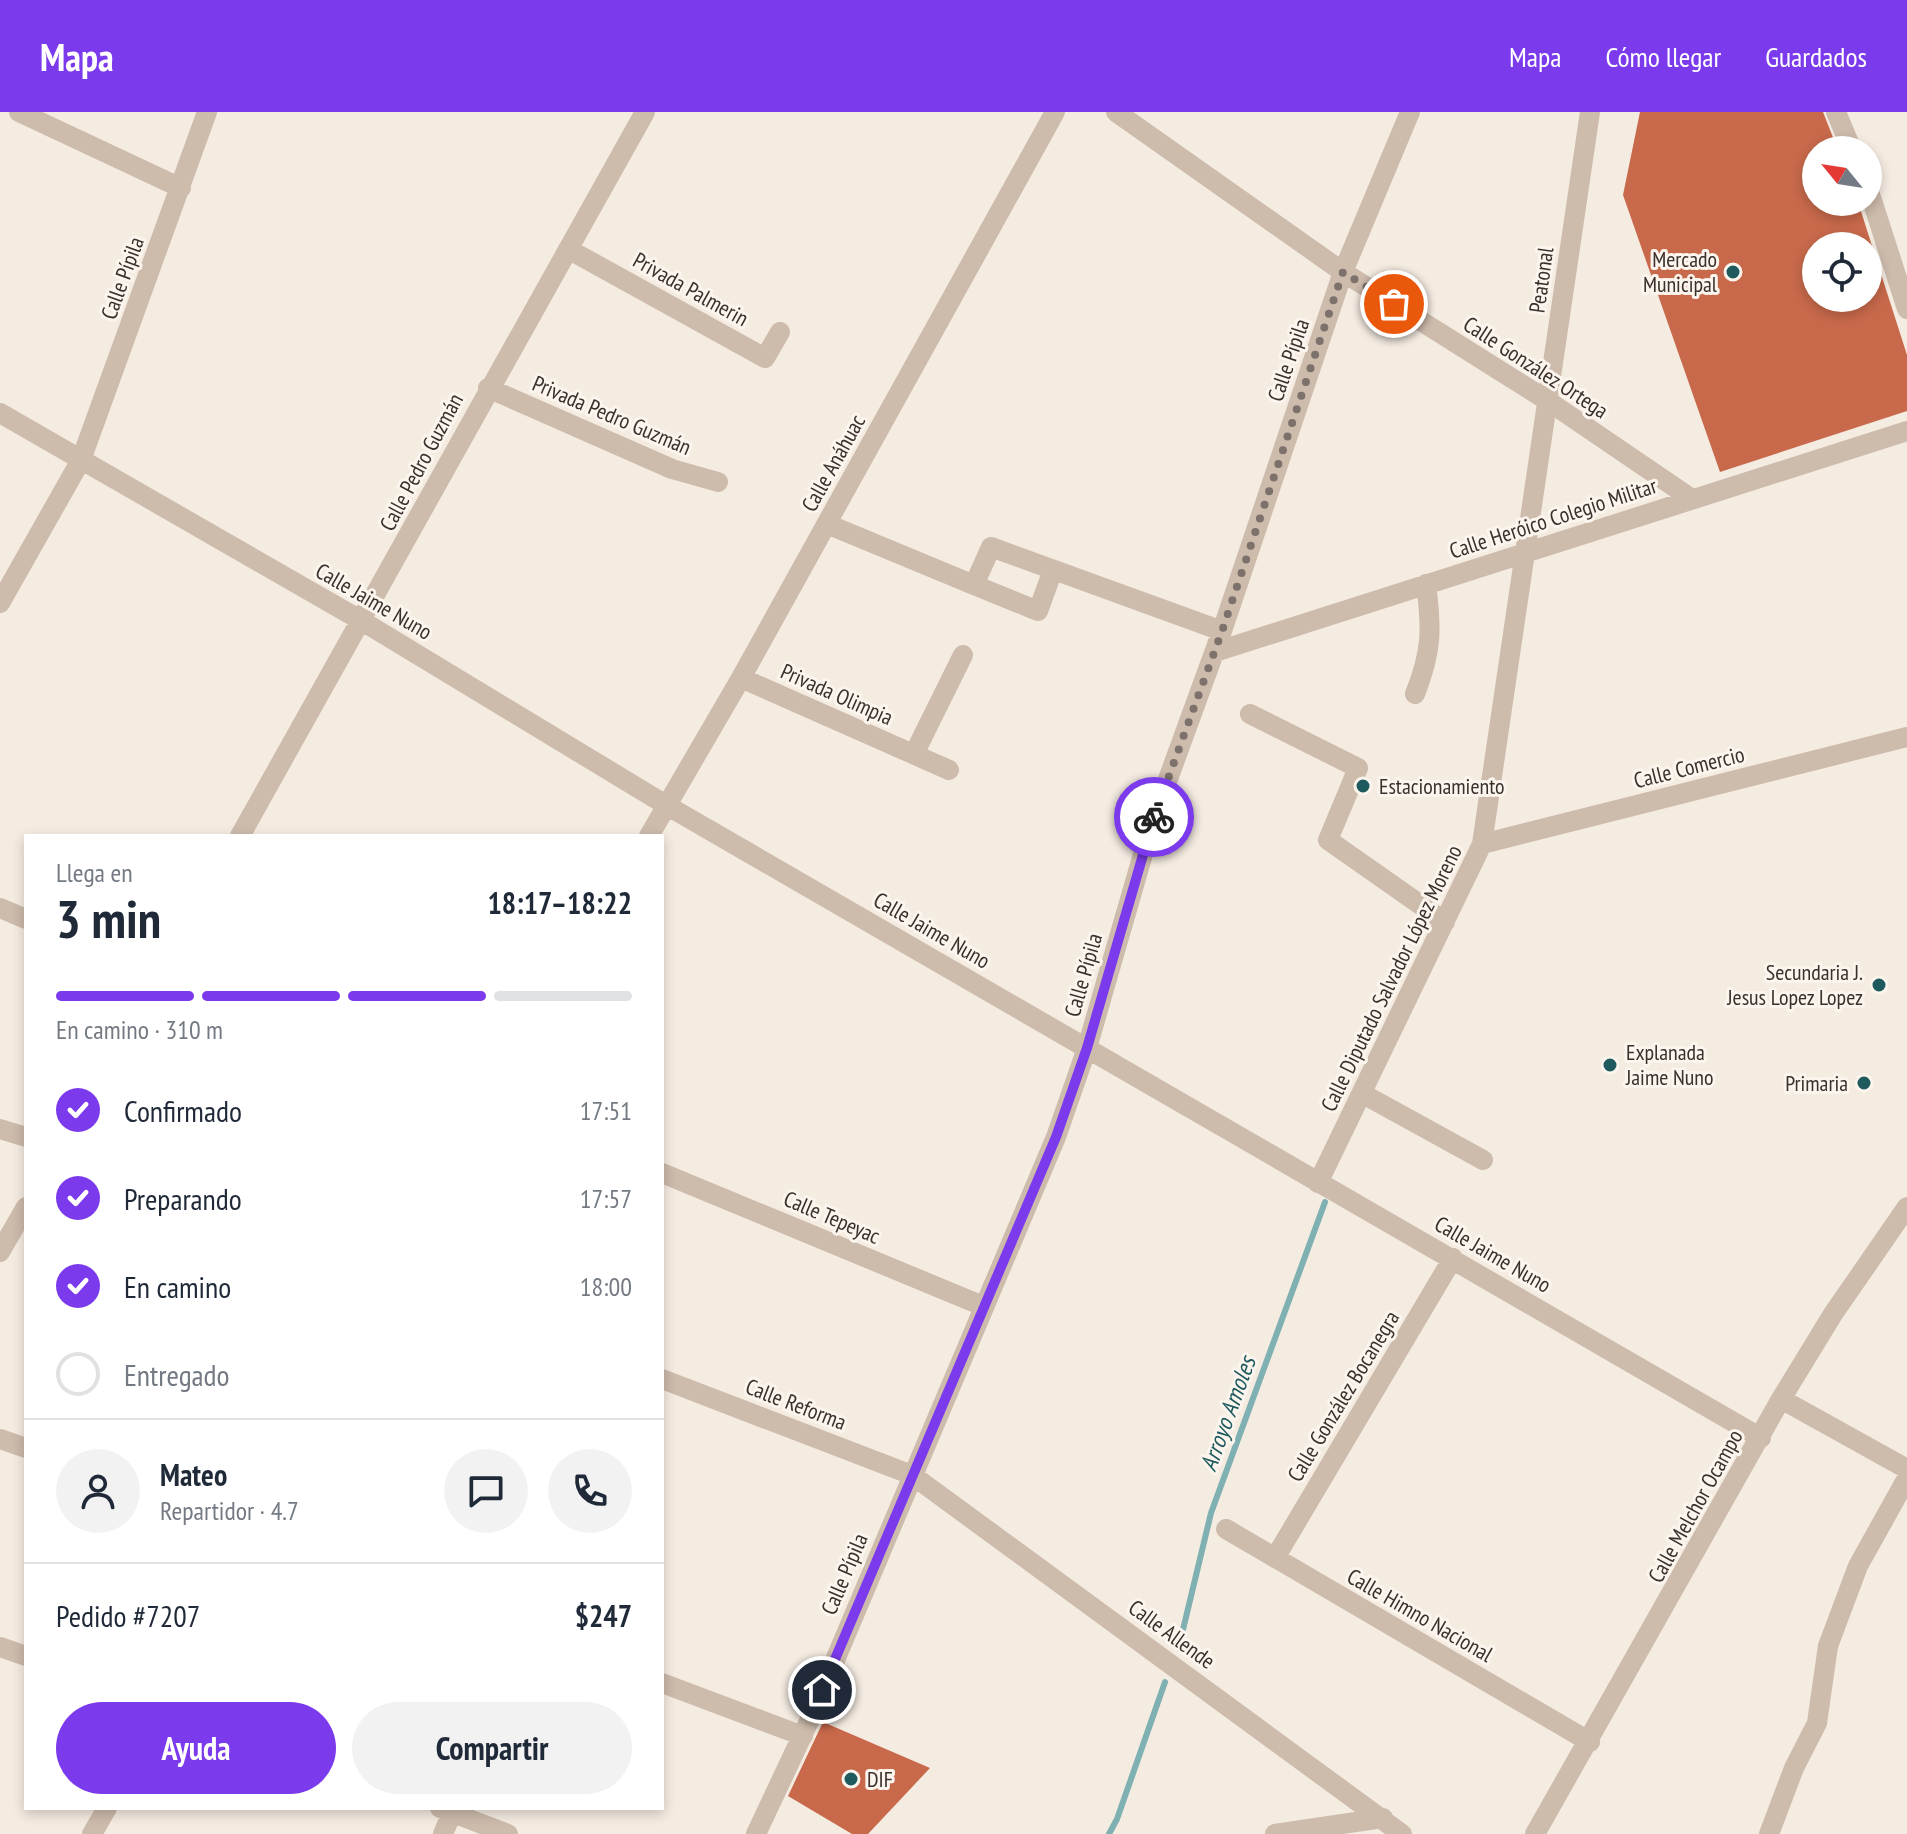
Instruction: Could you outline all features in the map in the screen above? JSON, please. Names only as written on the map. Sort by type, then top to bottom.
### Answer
[{"type":"street","points":[[19,112],[181,188]]},
{"type":"street","name":"Calle Pípila","points":[[0,603],[81,460],[207,112]]},
{"type":"street","name":"Calle Pedro Guzmán","points":[[241,834],[645,112]]},
{"type":"street","name":"Calle Anáhuac","points":[[650,834],[741,678],[1055,112]]},
{"type":"street","name":"Calle González Ortega","points":[[1116,112],[1343,272],[1548,401],[1692,499]]},
{"type":"street","name":"Calle Pípila","points":[[756,1834],[803,1736],[1056,1137],[1087,1048],[1152,823],[1215,652],[1343,272],[1410,112]]},
{"type":"street","name":"Peatonal","points":[[1527,551],[1590,112]]},
{"type":"street","points":[[1836,112],[1846,136]]},
{"type":"street","points":[[1877,216],[1907,309]]},
{"type":"street","name":"Privada Palmerin","points":[[568,249],[765,358],[780,332]]},
{"type":"street","name":"Privada Pedro Guzmán","points":[[488,388],[672,469],[718,482]]},
{"type":"street","name":"Calle Jaime Nuno","points":[[0,413],[362,621],[666,805],[1761,1438]]},
{"type":"street","name":"Calle Heróico Colegio Militar","points":[[1215,652],[1907,431]]},
{"type":"street","points":[[827,524],[1038,611],[1053,570]]},
{"type":"street","points":[[974,585],[991,547],[1222,631]]},
{"type":"street","name":"Calle Diputado Salvador López Moreno","points":[[1318,1183],[1482,844],[1527,551]]},
{"type":"street","points":[[1415,694],[1429,659],[1432,630],[1426,584]]},
{"type":"street","points":[[914,754],[963,655]]},
{"type":"street","name":"Privada Olimpia","points":[[741,678],[949,770]]},
{"type":"street","points":[[1250,714],[1358,768],[1328,840],[1445,922]]},
{"type":"street","name":"Calle Comercio","points":[[1482,844],[1907,737]]},
{"type":"street","points":[[0,908],[24,918]]},
{"type":"street","points":[[1363,1094],[1483,1160]]},
{"type":"street","points":[[0,1129],[24,1136]]},
{"type":"street","name":"Calle Tepeyac","points":[[664,1174],[983,1306]]},
{"type":"street","name":"Calle Melchor Ocampo","points":[[1535,1834],[1590,1742],[1781,1399],[1833,1314],[1907,1207]]},
{"type":"street","points":[[0,1252],[24,1210]]},
{"type":"street","name":"Calle González Bocanegra","points":[[1275,1558],[1453,1258]]},
{"type":"street","name":"Calle Reforma","points":[[664,1380],[912,1475]]},
{"type":"street","points":[[1781,1399],[1907,1469]]},
{"type":"street","points":[[0,1439],[24,1447]]},
{"type":"street","name":"Calle Allende","points":[[912,1475],[1402,1834]]},
{"type":"street","points":[[1769,1834],[1794,1768],[1817,1723],[1828,1646],[1858,1566],[1907,1478]]},
{"type":"street","name":"Calle Himno Nacional","points":[[1226,1529],[1590,1742]]},
{"type":"street","points":[[0,1647],[24,1655]]},
{"type":"street","points":[[664,1684],[803,1736]]},
{"type":"street","points":[[92,1834],[106,1810]]},
{"type":"street","points":[[443,1834],[449,1810]]},
{"type":"street","points":[[451,1810],[508,1834]]},
{"type":"street","points":[[1275,1834],[1383,1818]]},
{"type":"building","name":"Mercado Municipal","points":[[1640,112],[1823,112],[1832,136],[1802,136],[1802,216],[1862,216],[1868,232],[1802,232],[1802,312],[1882,312],[1882,277],[1907,355],[1907,411],[1720,472],[1623,195]]},
{"type":"building","name":"DIF","points":[[823,1722],[930,1768],[868,1834],[852,1834],[788,1796]]},
{"type":"waterway","name":"Arroyo Amoles","points":[[1180,1642],[1211,1513],[1325,1202]]},
{"type":"waterway","name":"Arroyo Amoles","points":[[1109,1834],[1165,1682]]},
{"type":"way so far","points":[[1154,817],[1222,631],[1343,272],[1394,304]]},
{"type":"place","name":"Mercado Municipal","points":[[1733,272]]},
{"type":"place","name":"Estacionamiento","points":[[1363,786]]},
{"type":"place","name":"Secundaria J. Jesus Lopez Lopez","points":[[1879,985]]},
{"type":"place","name":"Explanada Jaime Nuno","points":[[1610,1065]]},
{"type":"place","name":"Primaria","points":[[1864,1083]]},
{"type":"place","name":"DIF","points":[[851,1779]]},
{"type":"route","points":[[822,1690],[1056,1137],[1087,1048],[1154,817]]}]
